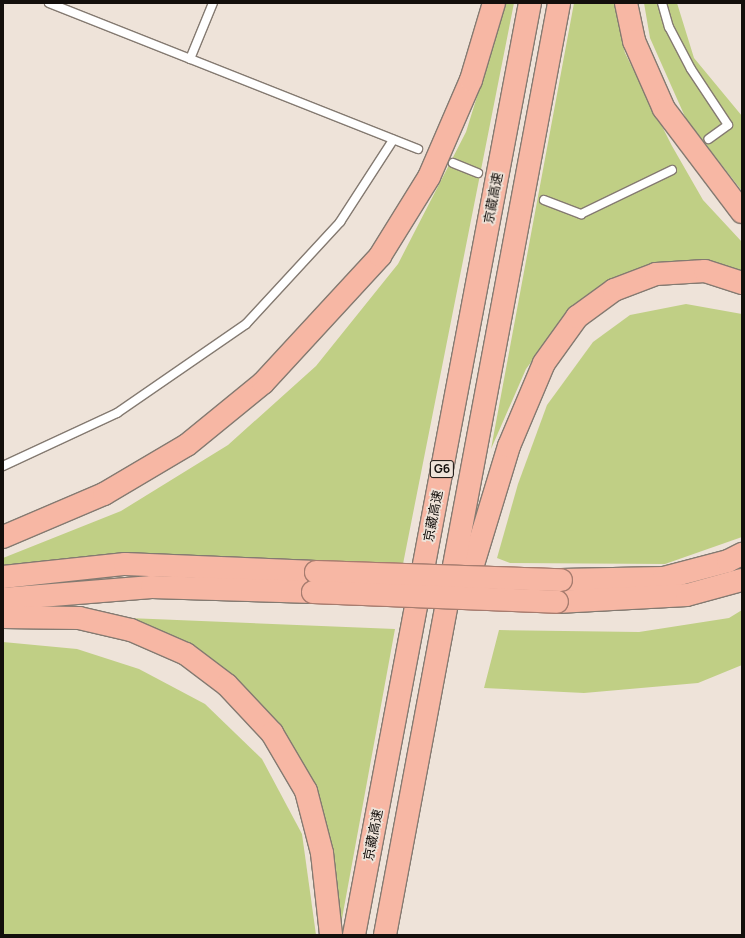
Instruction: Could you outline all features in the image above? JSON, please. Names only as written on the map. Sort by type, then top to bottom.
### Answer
[{"type":"highway","points":[[3,537],[104,494],[187,445],[263,383],[364,274],[380,256],[429,177],[471,80],[494,3]]},
{"type":"highway","name":"京藏高速","points":[[354,935],[530,3]]},
{"type":"highway","name":"G6","points":[[385,935],[559,3]]},
{"type":"highway","points":[[626,3],[634,41],[664,109],[742,212]]},
{"type":"highway","points":[[431,692],[484,536],[509,446],[544,363],[577,317],[614,290],[656,274],[704,271],[742,283]]},
{"type":"highway","points":[[3,599],[152,587],[315,582],[664,578],[728,561],[742,554]]},
{"type":"highway","points":[[3,577],[125,564],[315,582],[557,602],[687,595],[742,580]]},
{"type":"highway","points":[[3,617],[79,618],[131,630],[186,654],[227,685],[272,734],[306,791],[322,853],[332,935]]},
{"type":"lane","points":[[49,3],[418,149]]},
{"type":"lane","points":[[190,59],[213,3]]},
{"type":"lane","points":[[662,3],[669,27],[691,69],[728,125],[709,139]]},
{"type":"lane","points":[[3,466],[117,413],[246,324],[340,222],[393,140]]},
{"type":"lane","points":[[453,163],[478,173]]},
{"type":"lane","points":[[544,200],[581,214],[672,170]]},
{"type":"green space","points":[[506,3],[514,3],[403,564],[135,554],[3,567],[3,558],[121,511],[228,445],[316,366],[398,264],[466,132]]},
{"type":"green space","points":[[574,3],[614,3],[625,53],[672,146],[703,200],[742,242],[742,272],[693,263],[647,269],[599,286],[560,323],[526,369],[491,449]]},
{"type":"green space","points":[[644,3],[677,3],[694,58],[742,116],[742,191],[686,119],[650,38]]},
{"type":"green space","points":[[686,304],[742,314],[742,537],[665,564],[510,563],[497,558],[518,484],[547,405],[593,342],[630,315]]},
{"type":"green space","points":[[742,610],[742,665],[698,683],[584,693],[484,688],[499,630],[639,632],[729,618]]},
{"type":"green space","points":[[104,617],[395,629],[339,935],[324,821],[291,743],[247,694]]},
{"type":"green space","points":[[3,642],[77,649],[139,669],[205,704],[262,759],[302,834],[316,935],[3,935]]}]
